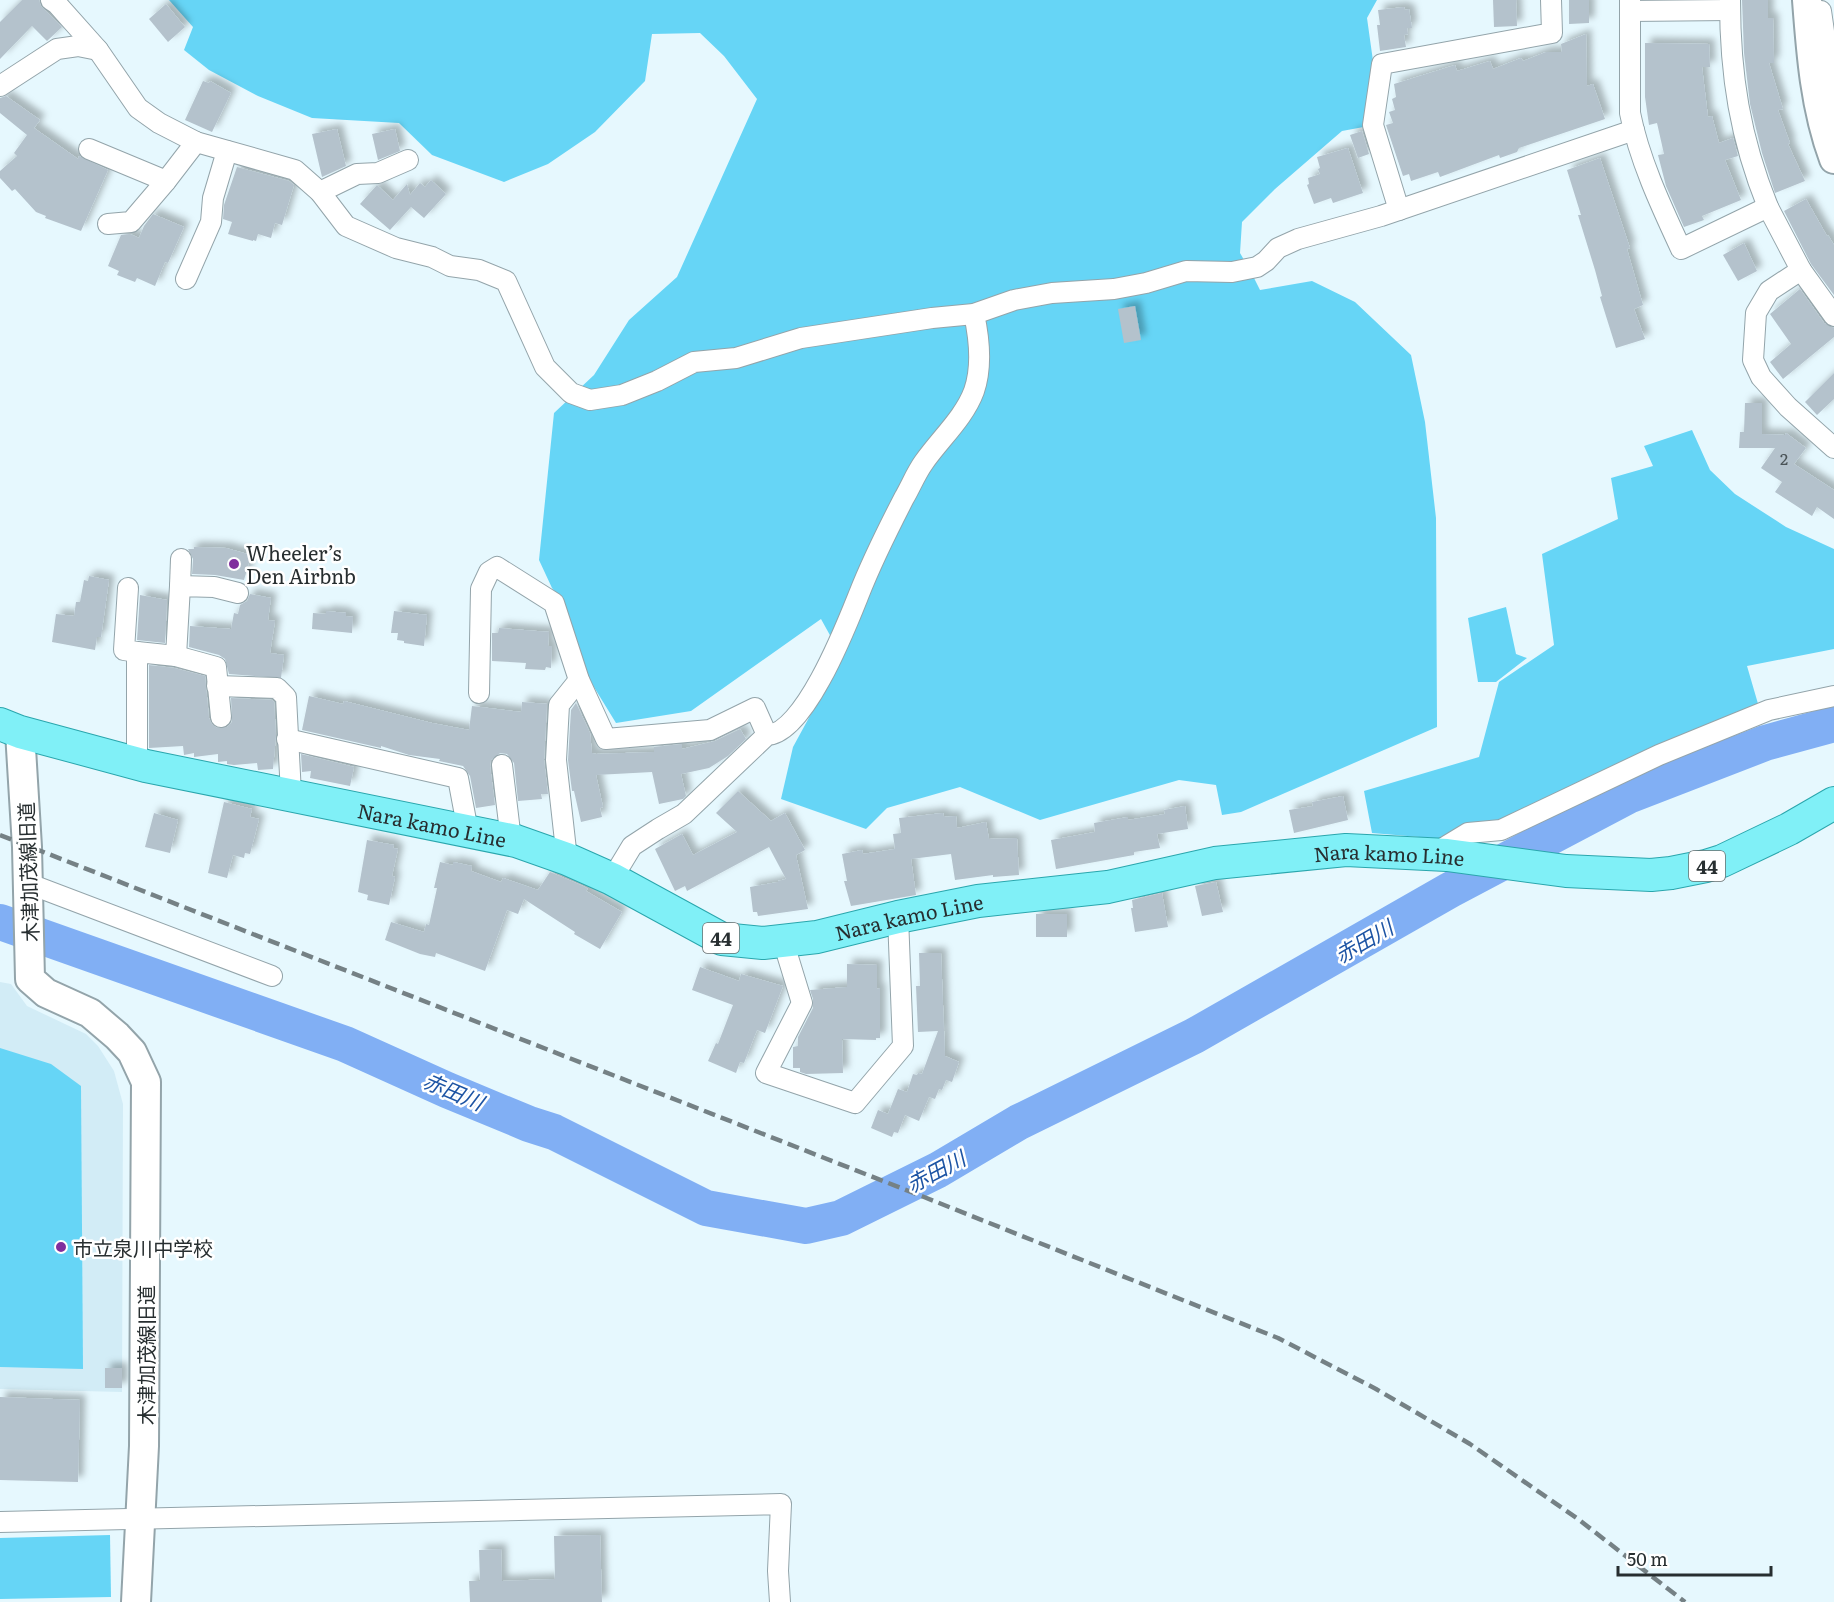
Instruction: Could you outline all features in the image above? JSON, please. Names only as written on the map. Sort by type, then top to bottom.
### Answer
[{"type":"main road","name":"Nara kamo Line","points":[[10,728],[136,763],[511,840],[567,859],[612,879],[722,939],[763,943],[817,937],[898,917],[978,901],[1108,887],[1215,863],[1346,850],[1440,854],[1566,871],[1651,875],[1671,873],[1706,867],[1767,840],[1834,803]]},
{"type":"street","points":[[51,0],[98,50],[138,108],[159,123],[196,142],[296,170],[320,192],[346,226],[396,248],[432,257],[450,266],[479,270],[506,281],[545,367],[571,393],[590,400],[622,395],[657,381],[694,362],[736,358],[801,338],[932,318],[974,314],[1014,300],[1052,293],[1114,289],[1146,283],[1186,271],[1232,272],[1257,267],[1278,248],[1298,239],[1399,210],[1634,130]]},
{"type":"street","points":[[1399,210],[1373,125],[1382,64],[1552,33],[1551,0]]},
{"type":"street","points":[[1808,0],[1816,91],[1834,159]]},
{"type":"street","points":[[1820,0],[1834,100]]},
{"type":"street","points":[[1768,207],[1681,249],[1663,208],[1634,130],[1630,112],[1630,6],[1730,5],[1734,84],[1740,121],[1757,179],[1768,207],[1801,270],[1834,316]]},
{"type":"street","points":[[0,86],[57,49],[78,46],[98,50]]},
{"type":"street","points":[[108,224],[131,222],[196,142]]},
{"type":"street","points":[[89,149],[166,181]]},
{"type":"street","points":[[186,279],[211,222],[213,198],[226,151]]},
{"type":"street","points":[[320,192],[357,174],[378,173],[408,160]]},
{"type":"street","points":[[1801,270],[1769,291],[1756,313],[1753,360],[1761,377],[1788,407],[1834,448]]},
{"type":"street","points":[[612,879],[632,846],[684,814],[767,735],[774,735],[783,730],[813,692],[838,646],[867,575],[923,463],[962,412],[974,392],[979,372],[974,314]]},
{"type":"street","points":[[176,656],[181,559]]},
{"type":"street","points":[[479,693],[481,589],[489,572],[496,567],[554,603],[579,680],[606,739],[710,730],[755,708],[767,735]]},
{"type":"street","points":[[180,586],[214,587],[238,593]]},
{"type":"street","points":[[128,588],[124,650],[176,656],[216,667],[221,717]]},
{"type":"street","points":[[136,652],[136,763]]},
{"type":"street","points":[[567,859],[556,760],[559,705],[579,680]]},
{"type":"street","points":[[217,686],[278,688],[286,697],[291,794]]},
{"type":"street","points":[[1440,854],[1468,833],[1501,830],[1659,755],[1769,710],[1834,696]]},
{"type":"street","name":"木津加茂線旧道","points":[[10,728],[27,847],[30,979],[46,993],[90,1012],[132,1052],[146,1082],[144,1446],[136,1602]]},
{"type":"street","points":[[287,739],[458,778],[468,831]]},
{"type":"street","points":[[502,765],[511,840]]},
{"type":"street","points":[[27,883],[272,976]]},
{"type":"street","points":[[783,941],[802,1003],[766,1073],[855,1103],[903,1046],[898,917]]},
{"type":"street","points":[[0,1522],[780,1504],[778,1571],[780,1602]]},
{"type":"shaded area","points":[[169,0],[1377,0],[1367,18],[1373,61],[1368,111],[1369,126],[1342,131],[1275,189],[1242,222],[1240,253],[1247,265],[873,323],[621,391],[578,390],[594,375],[629,320],[677,277],[757,99],[724,56],[700,33],[652,34],[645,81],[595,132],[548,164],[504,182],[432,155],[399,123],[312,118],[258,96],[209,70],[184,50],[193,27]]},
{"type":"shaded area","points":[[1252,274],[1260,290],[1312,281],[1355,302],[1411,355],[1425,422],[1436,518],[1437,727],[1241,812],[1222,815],[1216,785],[1179,780],[1040,820],[960,787],[887,808],[866,829],[781,799],[793,747],[842,657],[821,619],[691,711],[616,723],[581,666],[559,597],[552,588],[539,560],[554,413],[570,398],[802,344],[1015,304],[1187,275]]},
{"type":"shaded area","points":[[1692,430],[1710,470],[1735,494],[1786,527],[1834,549],[1834,649],[1747,666],[1761,714],[1517,822],[1479,842],[1372,833],[1364,791],[1479,757],[1499,682],[1554,645],[1542,554],[1618,519],[1611,478],[1653,466],[1644,446]]},
{"type":"shaded area","points":[[1506,607],[1516,654],[1527,658],[1496,682],[1478,682],[1468,618]]},
{"type":"shaded area","name":"市立泉川中学校","points":[[0,982],[11,984],[27,1006],[86,1034],[98,1046],[114,1071],[123,1104],[122,1392],[0,1389]]},
{"type":"shaded area","points":[[0,1048],[51,1064],[81,1086],[83,1369],[0,1367]]},
{"type":"shaded area","points":[[110,1535],[111,1597],[0,1599],[0,1538]]},
{"type":"building","points":[[22,0],[39,0],[41,6],[62,27],[47,41],[32,26],[0,59],[0,22]]},
{"type":"building","points":[[1493,0],[1516,0],[1517,26],[1494,27]]},
{"type":"building","points":[[1569,0],[1589,0],[1589,23],[1569,24]]},
{"type":"building","points":[[1742,0],[1768,0],[1768,18],[1773,18],[1774,63],[1769,63],[1783,109],[1778,110],[1790,143],[1788,144],[1805,181],[1775,193],[1750,104],[1744,53]]},
{"type":"building","points":[[166,4],[185,27],[168,42],[149,19]]},
{"type":"building","points":[[1404,7],[1405,10],[1409,9],[1412,28],[1407,28],[1408,34],[1404,35],[1406,47],[1380,51],[1378,10]]},
{"type":"building","points":[[1586,34],[1587,86],[1593,84],[1605,119],[1519,148],[1517,152],[1500,158],[1499,155],[1440,177],[1438,172],[1411,181],[1409,174],[1403,176],[1386,125],[1393,123],[1389,112],[1395,110],[1392,99],[1396,97],[1394,84],[1455,65],[1457,71],[1490,61],[1493,69],[1521,58],[1523,61],[1546,52],[1562,52],[1561,44]]},
{"type":"building","points":[[1645,43],[1709,44],[1710,67],[1702,67],[1708,117],[1712,116],[1719,143],[1733,138],[1738,156],[1725,160],[1741,200],[1702,216],[1704,220],[1684,227],[1666,186],[1658,155],[1664,154],[1657,123],[1649,125],[1645,97]]},
{"type":"building","points":[[203,81],[209,83],[210,81],[231,93],[212,132],[185,120]]},
{"type":"building","points":[[6,96],[40,120],[34,128],[78,159],[79,156],[108,170],[81,231],[45,218],[46,216],[36,212],[15,189],[12,191],[0,178],[0,171],[17,156],[14,153],[27,135],[0,113],[0,98]]},
{"type":"building","points":[[337,129],[346,166],[322,177],[312,134]]},
{"type":"building","points":[[395,129],[400,151],[378,160],[372,134]]},
{"type":"building","points":[[1362,131],[1369,154],[1358,158],[1350,135]]},
{"type":"building","points":[[1348,148],[1363,193],[1333,203],[1331,198],[1314,204],[1307,185],[1309,184],[1308,178],[1320,174],[1317,157]]},
{"type":"building","points":[[1600,158],[1630,248],[1627,249],[1643,305],[1634,309],[1645,339],[1616,348],[1600,297],[1602,296],[1578,215],[1581,215],[1567,170]]},
{"type":"building","points":[[237,167],[289,181],[294,185],[282,225],[275,223],[271,238],[258,234],[256,241],[253,241],[228,234],[232,222],[223,219],[224,205]]},
{"type":"building","points":[[431,180],[446,194],[424,218],[411,207],[390,230],[360,204],[377,185],[393,200],[407,184],[410,195],[420,183],[425,187]]},
{"type":"building","points":[[1806,199],[1834,245],[1834,295],[1811,264],[1784,211]]},
{"type":"building","points":[[153,214],[184,227],[155,286],[137,278],[135,282],[117,275],[119,271],[108,266],[121,235],[130,234],[139,238]]},
{"type":"building","points":[[1744,243],[1757,271],[1738,281],[1723,255]]},
{"type":"building","points":[[1800,289],[1824,323],[1834,328],[1834,337],[1783,379],[1770,362],[1791,344],[1770,314]]},
{"type":"building","points":[[1135,306],[1141,340],[1124,343],[1118,309]]},
{"type":"building","points":[[1834,373],[1834,399],[1817,415],[1805,402]]},
{"type":"building","points":[[1745,403],[1762,403],[1762,434],[1785,435],[1786,433],[1806,448],[1794,464],[1834,490],[1834,519],[1817,507],[1812,516],[1775,492],[1782,482],[1761,468],[1775,448],[1739,448],[1740,432],[1744,432]]},
{"type":"building","points":[[194,547],[226,548],[251,555],[244,580],[192,574],[193,559],[188,549],[194,549]]},
{"type":"building","points":[[89,576],[109,580],[101,637],[97,637],[95,650],[52,642],[56,614],[74,616],[76,602],[80,602],[84,580],[88,581]]},
{"type":"building","points":[[250,594],[271,598],[268,620],[275,621],[270,653],[284,655],[281,678],[229,674],[225,659],[219,655],[189,647],[190,626],[231,629],[234,613],[238,614],[240,605],[247,601]]},
{"type":"building","points":[[140,595],[167,600],[165,643],[137,640]]},
{"type":"building","points":[[326,611],[346,613],[346,616],[353,617],[352,633],[312,629],[313,613],[326,614]]},
{"type":"building","points":[[394,611],[427,615],[424,646],[404,643],[404,641],[397,640],[398,633],[391,633]]},
{"type":"building","points":[[499,628],[549,632],[548,646],[552,646],[551,668],[525,669],[526,663],[492,661],[492,633],[498,633]]},
{"type":"building","points":[[149,665],[174,668],[205,676],[209,718],[217,728],[227,727],[232,722],[231,698],[272,700],[276,735],[273,769],[258,770],[257,763],[234,765],[227,764],[227,761],[218,762],[218,754],[194,757],[194,753],[184,755],[183,746],[149,748]]},
{"type":"building","points":[[309,696],[343,704],[344,701],[469,730],[472,706],[521,712],[522,702],[547,704],[544,760],[548,794],[541,794],[542,799],[518,801],[514,763],[507,754],[500,753],[491,760],[490,766],[495,805],[476,808],[470,776],[463,766],[439,761],[440,759],[409,755],[381,746],[381,748],[302,730]]},
{"type":"building","points":[[576,703],[590,733],[592,753],[596,754],[654,752],[654,747],[682,744],[682,749],[715,741],[740,729],[746,739],[728,756],[709,768],[681,774],[686,796],[683,799],[659,804],[652,772],[596,775],[603,807],[600,808],[602,817],[581,822],[574,791],[572,791],[568,760],[571,710]]},
{"type":"building","points":[[301,754],[354,767],[350,786],[310,778],[311,771],[302,772]]},
{"type":"building","points":[[738,791],[771,821],[785,813],[805,850],[796,855],[808,909],[758,916],[757,912],[753,912],[750,887],[786,879],[769,847],[687,891],[685,886],[675,891],[655,849],[682,834],[693,855],[737,832],[716,813]]},
{"type":"building","points":[[1343,796],[1348,820],[1294,833],[1289,810],[1313,806],[1312,802]]},
{"type":"building","points":[[224,802],[252,809],[250,817],[259,819],[250,854],[245,853],[244,858],[233,855],[227,878],[208,873]]},
{"type":"building","points":[[1185,806],[1188,829],[1157,834],[1160,848],[1056,869],[1051,840],[1095,832],[1094,823],[1165,814],[1164,810]]},
{"type":"building","points":[[154,813],[178,820],[170,853],[145,847]]},
{"type":"building","points":[[943,813],[944,817],[956,816],[957,828],[986,822],[989,839],[1017,838],[1019,875],[993,877],[993,875],[955,880],[951,854],[911,859],[916,895],[851,906],[844,881],[847,881],[842,854],[862,850],[863,854],[895,849],[893,834],[901,833],[899,818]]},
{"type":"building","points":[[367,840],[394,845],[393,848],[398,849],[389,905],[367,900],[368,895],[358,892]]},
{"type":"building","points":[[440,862],[472,866],[471,871],[501,882],[503,878],[538,890],[550,872],[583,886],[588,889],[586,891],[622,912],[600,949],[524,899],[518,914],[507,910],[485,971],[436,953],[435,957],[420,954],[385,940],[391,922],[424,932],[426,924],[429,925]]},
{"type":"building","points":[[1216,882],[1223,912],[1202,916],[1195,886]]},
{"type":"building","points":[[1162,893],[1168,927],[1135,932],[1132,900]]},
{"type":"building","points":[[1036,914],[1067,914],[1067,937],[1036,937]]},
{"type":"building","points":[[919,953],[941,953],[945,1056],[959,1062],[952,1082],[946,1080],[935,1099],[929,1097],[919,1121],[905,1115],[898,1133],[894,1132],[892,1137],[871,1128],[878,1110],[888,1114],[898,1089],[907,1092],[913,1074],[922,1074],[938,1031],[918,1032],[916,986],[920,986]]},
{"type":"building","points":[[847,964],[877,965],[877,989],[880,988],[880,1038],[876,1040],[842,1039],[843,1073],[806,1074],[800,1072],[800,1068],[793,1068],[793,1047],[798,1046],[798,1037],[813,1008],[810,990],[847,987]]},
{"type":"building","points":[[700,967],[739,981],[741,974],[783,986],[765,1033],[757,1030],[744,1063],[740,1062],[736,1073],[708,1061],[716,1043],[718,1044],[733,1005],[692,990]]},
{"type":"building","points":[[105,1368],[122,1368],[122,1388],[105,1388]]},
{"type":"building","points":[[0,1397],[80,1400],[78,1482],[0,1480]]},
{"type":"building","points":[[600,1535],[602,1602],[470,1602],[469,1581],[480,1581],[479,1550],[501,1549],[502,1581],[555,1579],[554,1536]]},
{"type":"waterway","name":"赤田川","points":[[0,922],[345,1044],[447,1090],[554,1132],[706,1208],[806,1226],[841,1218],[938,1170],[1019,1122],[1194,1036],[1450,890],[1628,796],[1765,743],[1834,724]]},
{"type":"railway","points":[[0,835],[1278,1338],[1376,1389],[1470,1444],[1578,1519],[1685,1602]]},
{"type":"place","name":"Wheeler’s Den Airbnb","points":[[234,564]]},
{"type":"place","name":"市立泉川中学校","points":[[61,1247]]}]
